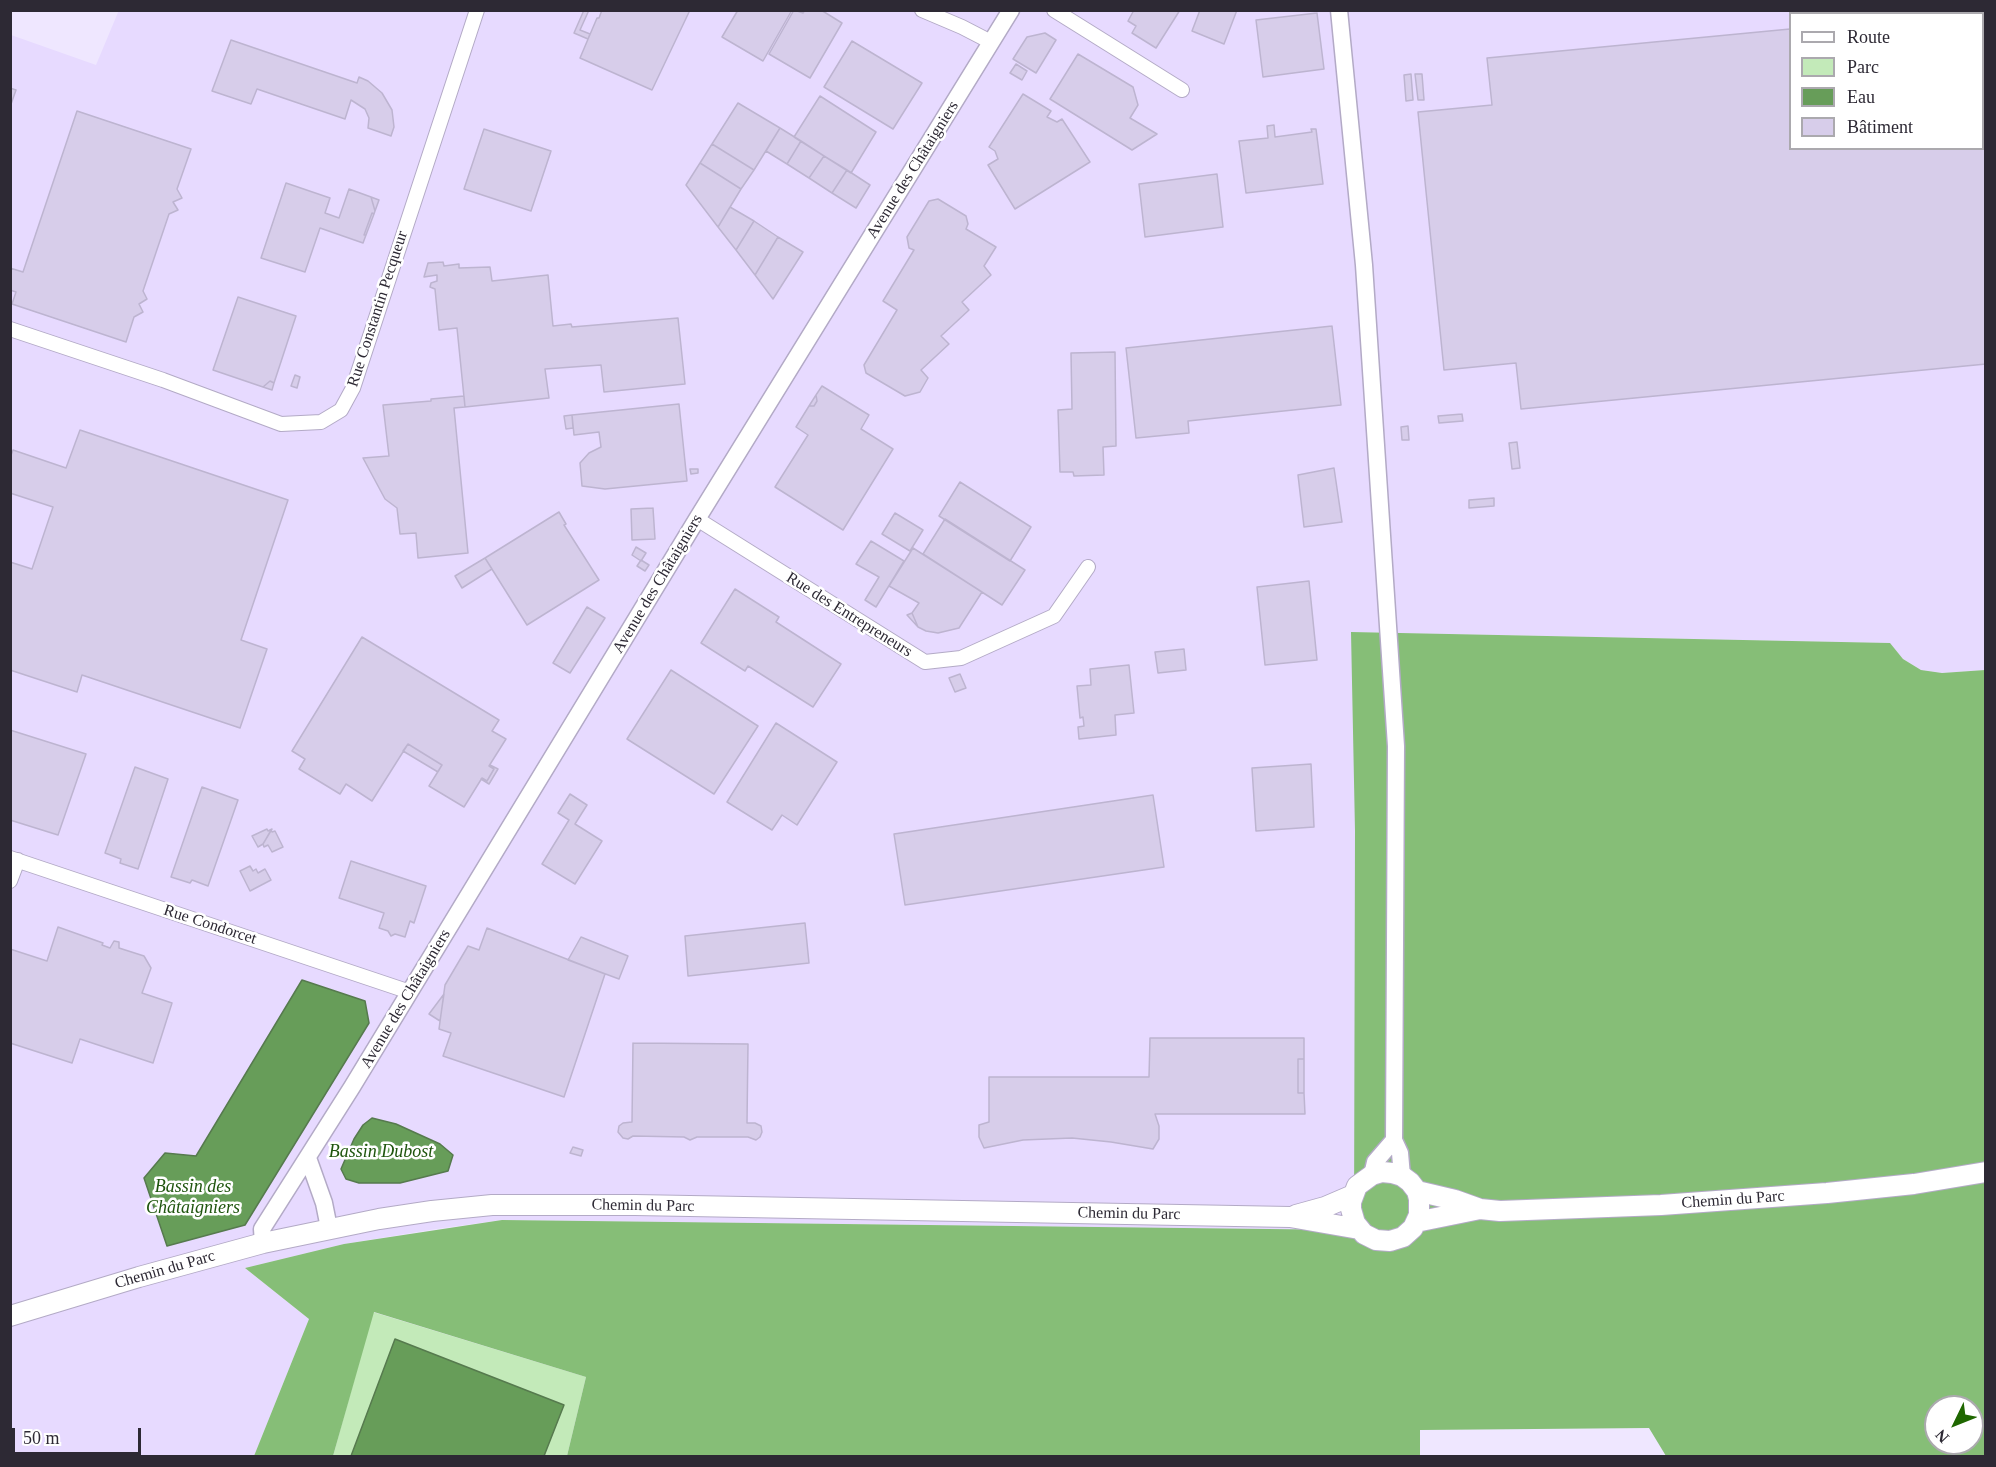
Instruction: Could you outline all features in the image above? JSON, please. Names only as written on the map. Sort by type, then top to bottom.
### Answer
[{"type":"main road","points":[[1290,1217],[1359,1229],[1376,1240],[1390,1241],[1403,1237],[1416,1222],[1420,1207],[1417,1191],[1410,1182],[1402,1176],[1382,1172],[1364,1179],[1353,1195],[1351,1209],[1359,1229]]},
{"type":"main road","name":"Chemin du Parc","points":[[1480,1209],[1500,1211],[1661,1205],[1838,1192],[1914,1184],[1986,1172]]},
{"type":"main road","points":[[1417,1191],[1480,1209]]},
{"type":"main road","points":[[1290,1217],[1353,1195]]},
{"type":"main road","name":"Chemin du Parc","points":[[10,1316],[139,1277],[263,1243],[329,1228],[432,1211],[517,1204],[1290,1217]]},
{"type":"main road","points":[[1416,1222],[1480,1209]]},
{"type":"street","name":"Rue Constantin Pecqueur","points":[[10,328],[280,423],[321,422],[342,410],[353,388],[477,10]]},
{"type":"street","points":[[922,10],[991,42]]},
{"type":"street","name":"Avenue des Châtaigniers","points":[[263,1243],[262,1228],[308,1158],[697,519],[1011,10]]},
{"type":"street","points":[[1054,10],[1182,90]]},
{"type":"street","points":[[1339,10],[1364,265],[1396,746],[1394,1140],[1400,1153],[1402,1176]]},
{"type":"street","name":"Rue des Entrepreneurs","points":[[697,519],[925,662],[962,658],[1054,616],[1088,567]]},
{"type":"street","points":[[10,881],[14,859]]},
{"type":"street","name":"Rue Condorcet","points":[[14,859],[410,992]]},
{"type":"street","points":[[1372,1175],[1375,1162],[1394,1140]]},
{"type":"street","points":[[308,1158],[324,1203],[329,1228]]},
{"type":"shaded area","points":[[119,10],[1985,11],[1985,670],[1942,673],[1921,670],[1903,659],[1889,643],[1352,632],[1355,799],[1355,1230],[502,1220],[344,1244],[245,1268],[309,1319],[254,1456],[11,1456],[11,35],[96,65]]},
{"type":"shaded area","points":[[1351,632],[1890,643],[1903,659],[1921,670],[1942,673],[1985,670],[1985,1456],[1666,1456],[1649,1428],[1420,1430],[1420,1456],[567,1456],[586,1377],[374,1312],[333,1456],[254,1456],[309,1319],[245,1268],[344,1244],[502,1220],[1354,1230],[1355,831]]},
{"type":"green space","points":[[373,1312],[586,1377],[567,1456],[333,1456]]},
{"type":"water","name":"Bassin des Châtaigniers","points":[[302,980],[365,1001],[369,1023],[245,1225],[167,1246],[144,1178],[165,1153],[196,1156]]},
{"type":"water","name":"Bassin Dubost","points":[[372,1118],[396,1124],[440,1144],[453,1155],[448,1171],[400,1183],[359,1183],[346,1179],[341,1169],[354,1139],[363,1125]]},
{"type":"water","points":[[395,1339],[564,1405],[544,1456],[351,1456]]},
{"type":"building","points":[[584,10],[589,10],[580,30],[590,34],[588,39],[574,33]]},
{"type":"building","points":[[602,10],[690,10],[652,90],[580,58]]},
{"type":"building","points":[[738,10],[792,10],[763,61],[722,37]]},
{"type":"building","points":[[794,10],[803,13],[805,10],[821,10],[842,23],[810,78],[769,54]]},
{"type":"building","points":[[1134,10],[1180,10],[1156,48],[1132,33],[1136,26],[1128,21]]},
{"type":"building","points":[[1200,10],[1237,10],[1224,44],[1192,31]]},
{"type":"building","points":[[1986,10],[1986,364],[1521,409],[1516,363],[1444,370],[1418,112],[1492,105],[1487,58],[1789,29],[1789,150],[1984,150],[1984,12],[1966,12]]},
{"type":"building","points":[[1317,13],[1324,69],[1263,77],[1256,20]]},
{"type":"building","points":[[1045,33],[1056,40],[1036,73],[1013,59],[1027,37]]},
{"type":"building","points":[[231,40],[357,83],[359,77],[368,81],[382,93],[392,110],[394,127],[391,136],[368,128],[369,118],[365,109],[351,100],[345,119],[257,89],[251,104],[212,91]]},
{"type":"building","points":[[852,41],[922,83],[893,129],[824,87]]},
{"type":"building","points":[[1078,54],[1133,87],[1138,105],[1130,118],[1157,134],[1132,150],[1050,99]]},
{"type":"building","points":[[1016,64],[1027,71],[1022,80],[1010,73]]},
{"type":"building","points":[[1411,74],[1413,100],[1406,101],[1404,75]]},
{"type":"building","points":[[1415,74],[1422,74],[1424,100],[1418,100]]},
{"type":"building","points":[[10,88],[16,90],[10,107]]},
{"type":"building","points":[[1023,94],[1051,111],[1047,117],[1057,122],[1062,119],[1090,162],[1015,209],[988,165],[998,159],[995,151],[989,147]]},
{"type":"building","points":[[820,96],[876,132],[851,173],[794,137]]},
{"type":"building","points":[[738,103],[780,128],[754,170],[712,144]]},
{"type":"building","points":[[77,111],[191,149],[177,189],[182,198],[173,202],[178,210],[169,214],[143,291],[147,299],[139,304],[143,312],[134,317],[126,342],[12,304],[16,292],[10,290],[10,268],[23,272]]},
{"type":"building","points":[[1274,125],[1275,137],[1312,132],[1311,129],[1316,129],[1323,184],[1246,193],[1239,141],[1268,138],[1267,126]]},
{"type":"building","points":[[780,128],[801,141],[787,164],[766,151]]},
{"type":"building","points":[[484,129],[551,151],[531,211],[464,189]]},
{"type":"building","points":[[801,141],[824,156],[809,178],[787,164]]},
{"type":"building","points":[[712,144],[754,170],[741,189],[700,163]]},
{"type":"building","points":[[824,156],[847,170],[832,193],[809,178]]},
{"type":"building","points":[[700,163],[741,189],[718,227],[686,185]]},
{"type":"building","points":[[847,170],[870,185],[856,208],[832,193]]},
{"type":"building","points":[[1217,174],[1223,227],[1145,237],[1139,184]]},
{"type":"building","points":[[286,183],[330,198],[325,213],[339,218],[349,189],[371,197],[375,211],[374,214],[372,213],[363,243],[320,228],[305,272],[261,258]]},
{"type":"building","points":[[371,197],[379,200],[375,211]]},
{"type":"building","points":[[938,199],[966,216],[968,224],[966,229],[996,247],[984,266],[991,275],[962,302],[969,310],[941,336],[949,344],[921,370],[928,378],[920,392],[905,396],[866,373],[864,365],[897,310],[883,301],[914,250],[909,248],[907,237],[929,201]]},
{"type":"building","points":[[730,207],[754,221],[736,250],[718,227]]},
{"type":"building","points":[[372,213],[374,214],[366,235],[364,235]]},
{"type":"building","points":[[754,221],[778,237],[755,275],[736,250]]},
{"type":"building","points":[[778,237],[803,252],[773,299],[755,275]]},
{"type":"building","points":[[443,262],[444,266],[459,264],[459,268],[490,267],[492,281],[548,275],[553,326],[571,324],[572,327],[678,318],[685,384],[604,392],[601,365],[545,369],[549,398],[465,407],[457,328],[439,330],[435,289],[430,287],[431,283],[437,281],[437,275],[424,277],[428,263]]},
{"type":"building","points":[[238,297],[296,316],[274,383],[270,381],[263,387],[213,370]]},
{"type":"building","points":[[1332,326],[1341,405],[1188,421],[1189,433],[1136,438],[1126,348]]},
{"type":"building","points":[[1115,352],[1116,446],[1103,447],[1104,475],[1074,476],[1073,472],[1060,472],[1058,410],[1072,409],[1071,353]]},
{"type":"building","points":[[295,375],[300,377],[297,388],[291,386]]},
{"type":"building","points":[[270,381],[274,383],[272,390],[263,387]]},
{"type":"building","points":[[822,386],[869,415],[861,429],[893,449],[843,530],[775,487],[808,435],[796,427],[809,406],[814,406],[817,401],[816,395]]},
{"type":"building","points":[[816,395],[817,401],[814,406],[809,406]]},
{"type":"building","points":[[464,396],[465,407],[454,408],[468,553],[418,558],[416,533],[400,534],[397,508],[385,499],[363,458],[389,456],[383,405]]},
{"type":"building","points":[[679,404],[687,481],[605,489],[582,486],[580,463],[589,453],[601,447],[599,432],[574,435],[572,415]]},
{"type":"building","points":[[1462,414],[1463,421],[1439,423],[1438,416]]},
{"type":"building","points":[[572,415],[573,428],[566,429],[564,416]]},
{"type":"building","points":[[1408,426],[1409,440],[1402,440],[1401,427]]},
{"type":"building","points":[[80,430],[288,500],[241,640],[267,649],[240,728],[82,675],[77,692],[10,670],[10,562],[32,569],[53,507],[10,493],[10,458],[13,450],[66,468]]},
{"type":"building","points":[[1517,442],[1520,468],[1512,469],[1509,443]]},
{"type":"building","points":[[1334,468],[1342,522],[1304,527],[1298,475]]},
{"type":"building","points":[[690,469],[698,469],[698,473],[691,474]]},
{"type":"building","points":[[960,482],[1031,527],[1010,561],[939,516]]},
{"type":"building","points":[[1494,498],[1494,506],[1469,508],[1469,500]]},
{"type":"building","points":[[653,508],[655,539],[632,540],[631,509]]},
{"type":"building","points":[[559,512],[566,524],[564,525],[599,580],[527,625],[485,558]]},
{"type":"building","points":[[895,513],[923,530],[910,551],[882,534]]},
{"type":"building","points":[[945,519],[1025,570],[1002,605],[923,554]]},
{"type":"building","points":[[871,541],[904,561],[876,607],[865,600],[879,577],[856,564]]},
{"type":"building","points":[[636,547],[646,553],[641,561],[632,555]]},
{"type":"building","points":[[913,548],[982,592],[959,628],[938,633],[918,627],[912,613],[919,603],[889,586]]},
{"type":"building","points":[[485,558],[492,569],[462,588],[455,576]]},
{"type":"building","points":[[641,560],[649,565],[645,571],[637,566]]},
{"type":"building","points":[[1309,581],[1317,660],[1265,665],[1257,587]]},
{"type":"building","points":[[735,589],[779,617],[776,622],[841,664],[813,707],[748,666],[745,671],[701,643]]},
{"type":"building","points":[[587,607],[605,618],[570,673],[553,663]]},
{"type":"building","points":[[912,613],[918,627],[907,615]]},
{"type":"building","points":[[362,637],[499,720],[492,731],[506,739],[489,766],[494,769],[487,781],[482,778],[464,807],[429,786],[442,765],[408,744],[372,801],[346,784],[340,794],[299,769],[305,759],[292,751]]},
{"type":"building","points":[[1184,649],[1186,670],[1158,673],[1155,652]]},
{"type":"building","points":[[1129,665],[1134,713],[1115,715],[1116,735],[1079,739],[1078,727],[1084,726],[1083,717],[1080,718],[1077,686],[1091,685],[1090,669]]},
{"type":"building","points":[[671,670],[758,726],[714,794],[627,739]]},
{"type":"building","points":[[960,674],[966,688],[955,692],[949,678]]},
{"type":"building","points":[[776,723],[837,762],[797,825],[782,815],[772,830],[727,802]]},
{"type":"building","points":[[10,730],[86,754],[58,835],[10,820]]},
{"type":"building","points":[[408,744],[442,765],[438,772],[403,751]]},
{"type":"building","points":[[1311,764],[1314,827],[1256,831],[1252,768]]},
{"type":"building","points":[[490,765],[498,769],[489,784],[481,779],[487,781],[494,769]]},
{"type":"building","points":[[135,767],[168,779],[138,869],[120,863],[121,859],[105,853]]},
{"type":"building","points":[[202,787],[238,800],[208,886],[192,880],[190,883],[171,877]]},
{"type":"building","points":[[570,794],[587,805],[575,824],[602,841],[575,884],[542,864],[569,820],[558,813]]},
{"type":"building","points":[[1153,795],[1164,867],[905,905],[894,834]]},
{"type":"building","points":[[267,829],[268,831],[272,829],[263,844],[258,847],[252,836]]},
{"type":"building","points":[[271,830],[275,831],[283,847],[272,852],[268,845],[264,847],[263,844]]},
{"type":"building","points":[[351,861],[426,886],[414,923],[410,921],[405,937],[395,934],[391,936],[388,931],[379,928],[384,913],[339,898]]},
{"type":"building","points":[[250,866],[258,873],[265,869],[271,880],[250,891],[240,871]]},
{"type":"building","points":[[805,923],[809,963],[688,976],[685,936]]},
{"type":"building","points":[[58,927],[103,943],[102,945],[110,948],[114,941],[119,942],[119,948],[144,956],[151,968],[142,993],[172,1003],[153,1063],[80,1039],[72,1063],[10,1043],[10,949],[47,961]]},
{"type":"building","points":[[487,928],[605,974],[564,1097],[443,1056],[451,1033],[439,1029],[445,985],[468,946],[479,950]]},
{"type":"building","points":[[581,937],[628,956],[619,979],[568,960]]},
{"type":"building","points":[[444,994],[440,1021],[429,1014]]},
{"type":"building","points":[[1150,1038],[1304,1038],[1304,1059],[1298,1059],[1298,1093],[1304,1093],[1305,1114],[1155,1114],[1159,1126],[1159,1139],[1153,1149],[1072,1138],[1023,1140],[984,1148],[979,1137],[979,1125],[989,1122],[989,1077],[1149,1077]]},
{"type":"building","points":[[633,1043],[748,1044],[747,1123],[761,1126],[760,1137],[756,1140],[748,1137],[697,1137],[690,1140],[684,1137],[633,1136],[628,1139],[623,1138],[618,1132],[619,1126],[632,1122]]},
{"type":"building","points":[[1298,1059],[1304,1059],[1304,1093],[1298,1093]]},
{"type":"building","points":[[573,1147],[583,1150],[581,1156],[570,1153]]}]
